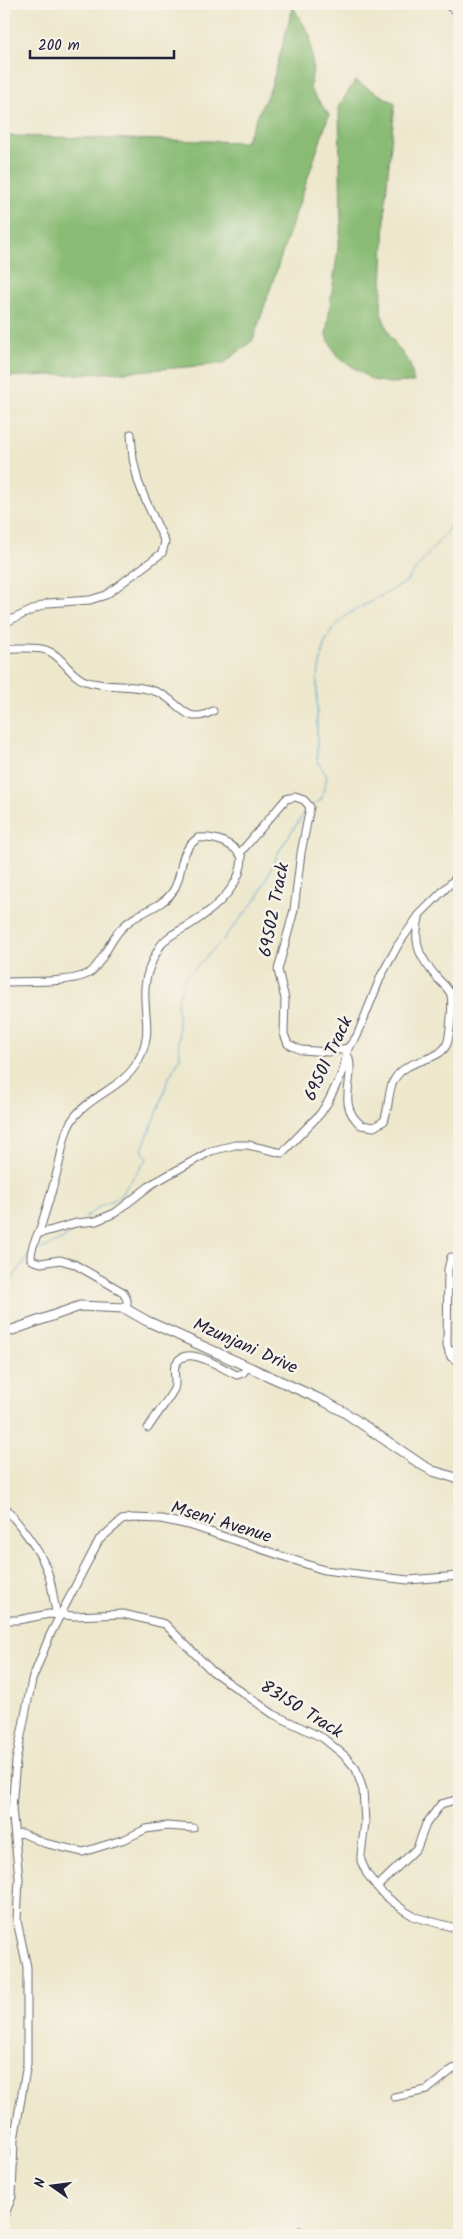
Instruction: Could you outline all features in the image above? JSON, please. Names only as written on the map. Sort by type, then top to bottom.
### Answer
[{"type":"main road","name":"Mzunjani Drive","points":[[4,1333],[80,1306],[124,1308],[147,1321],[248,1366],[344,1412],[433,1470],[459,1479]]},
{"type":"street","points":[[445,4],[459,12]]},
{"type":"street","points":[[4,623],[48,603],[90,600],[106,595],[162,553],[165,542],[138,481],[133,459],[131,434]]},
{"type":"street","points":[[4,648],[49,651],[84,681],[158,692],[194,718],[203,717],[213,712]]},
{"type":"street","name":"69502 Track","points":[[240,853],[281,803],[291,796],[304,800],[310,807],[303,838],[294,910],[278,970],[285,999],[285,1040],[293,1047],[307,1051],[328,1052],[348,1048]]},
{"type":"street","points":[[4,982],[78,978],[92,972],[107,947],[125,924],[162,902],[172,892],[184,853],[198,838],[215,839],[240,853],[242,859],[240,868],[225,896],[210,910],[164,940],[159,948],[146,977],[145,996],[148,1028],[147,1037],[138,1061],[124,1079],[89,1102],[70,1122],[38,1234],[30,1255],[32,1260],[41,1263],[60,1260],[74,1264],[122,1292],[128,1303],[127,1308],[124,1308]]},
{"type":"street","name":"69501 Track","points":[[38,1234],[76,1223],[96,1222],[115,1213],[152,1184],[210,1152],[235,1145],[248,1145],[282,1153],[320,1114],[328,1102],[343,1072],[348,1048],[357,1036],[381,976],[398,945],[419,915],[459,875]]},
{"type":"street","points":[[346,1056],[349,1058],[350,1063],[346,1092],[350,1110],[361,1125],[374,1128],[384,1121],[388,1091],[402,1071],[408,1066],[436,1055],[446,1046],[449,1035],[451,994],[425,962],[415,942],[419,915]]},
{"type":"street","points":[[451,1256],[448,1269],[447,1345],[449,1353],[459,1362]]},
{"type":"street","points":[[449,1353],[459,1348]]},
{"type":"street","points":[[148,1428],[174,1388],[173,1375],[176,1363],[184,1356],[195,1355],[237,1375],[242,1373],[248,1366]]},
{"type":"street","points":[[4,1506],[32,1542],[43,1561],[51,1582],[59,1615]]},
{"type":"street","name":"Mseni Avenue","points":[[4,1820],[8,1809],[18,1745],[32,1680],[59,1615],[99,1540],[122,1520],[132,1518],[176,1521],[324,1570],[408,1580],[459,1576]]},
{"type":"street","name":"83150 Track","points":[[4,1620],[18,1620],[49,1614],[74,1616],[123,1614],[165,1624],[212,1671],[273,1714],[332,1745],[350,1762],[359,1774],[364,1796],[365,1822],[361,1861],[367,1874],[377,1887],[394,1903],[416,1917],[459,1929]]},
{"type":"street","points":[[377,1887],[417,1848],[426,1824],[440,1804],[459,1799]]},
{"type":"street","points":[[4,2216],[12,2197],[14,2140],[27,2064],[27,1967],[17,1921],[19,1878],[16,1834],[8,1809]]},
{"type":"street","points":[[16,1834],[22,1832],[44,1843],[83,1852],[118,1842],[146,1829],[167,1826],[193,1828]]},
{"type":"street","points":[[394,2097],[427,2090],[453,2069],[459,2067]]},
{"type":"green space","points":[[293,7],[310,35],[313,68],[310,89],[329,115],[253,340],[223,364],[124,372],[4,377],[4,137],[245,142],[271,87]]},
{"type":"green space","points":[[355,81],[395,103],[386,194],[381,313],[390,336],[410,364],[414,382],[389,383],[372,380],[337,356],[326,335],[341,226],[339,106]]},
{"type":"waterway","points":[[313,805],[321,800],[327,776],[317,761],[317,679],[324,645],[333,628],[348,614],[405,583],[459,516]]},
{"type":"waterway","points":[[85,1218],[100,1206],[118,1198],[147,1159],[142,1149],[160,1106],[167,1081],[180,1058],[177,1002],[185,978],[222,941],[258,897],[279,851],[306,810]]},
{"type":"waterway","points":[[35,1252],[63,1239],[79,1227]]},
{"type":"waterway","points":[[4,1291],[28,1256]]}]
